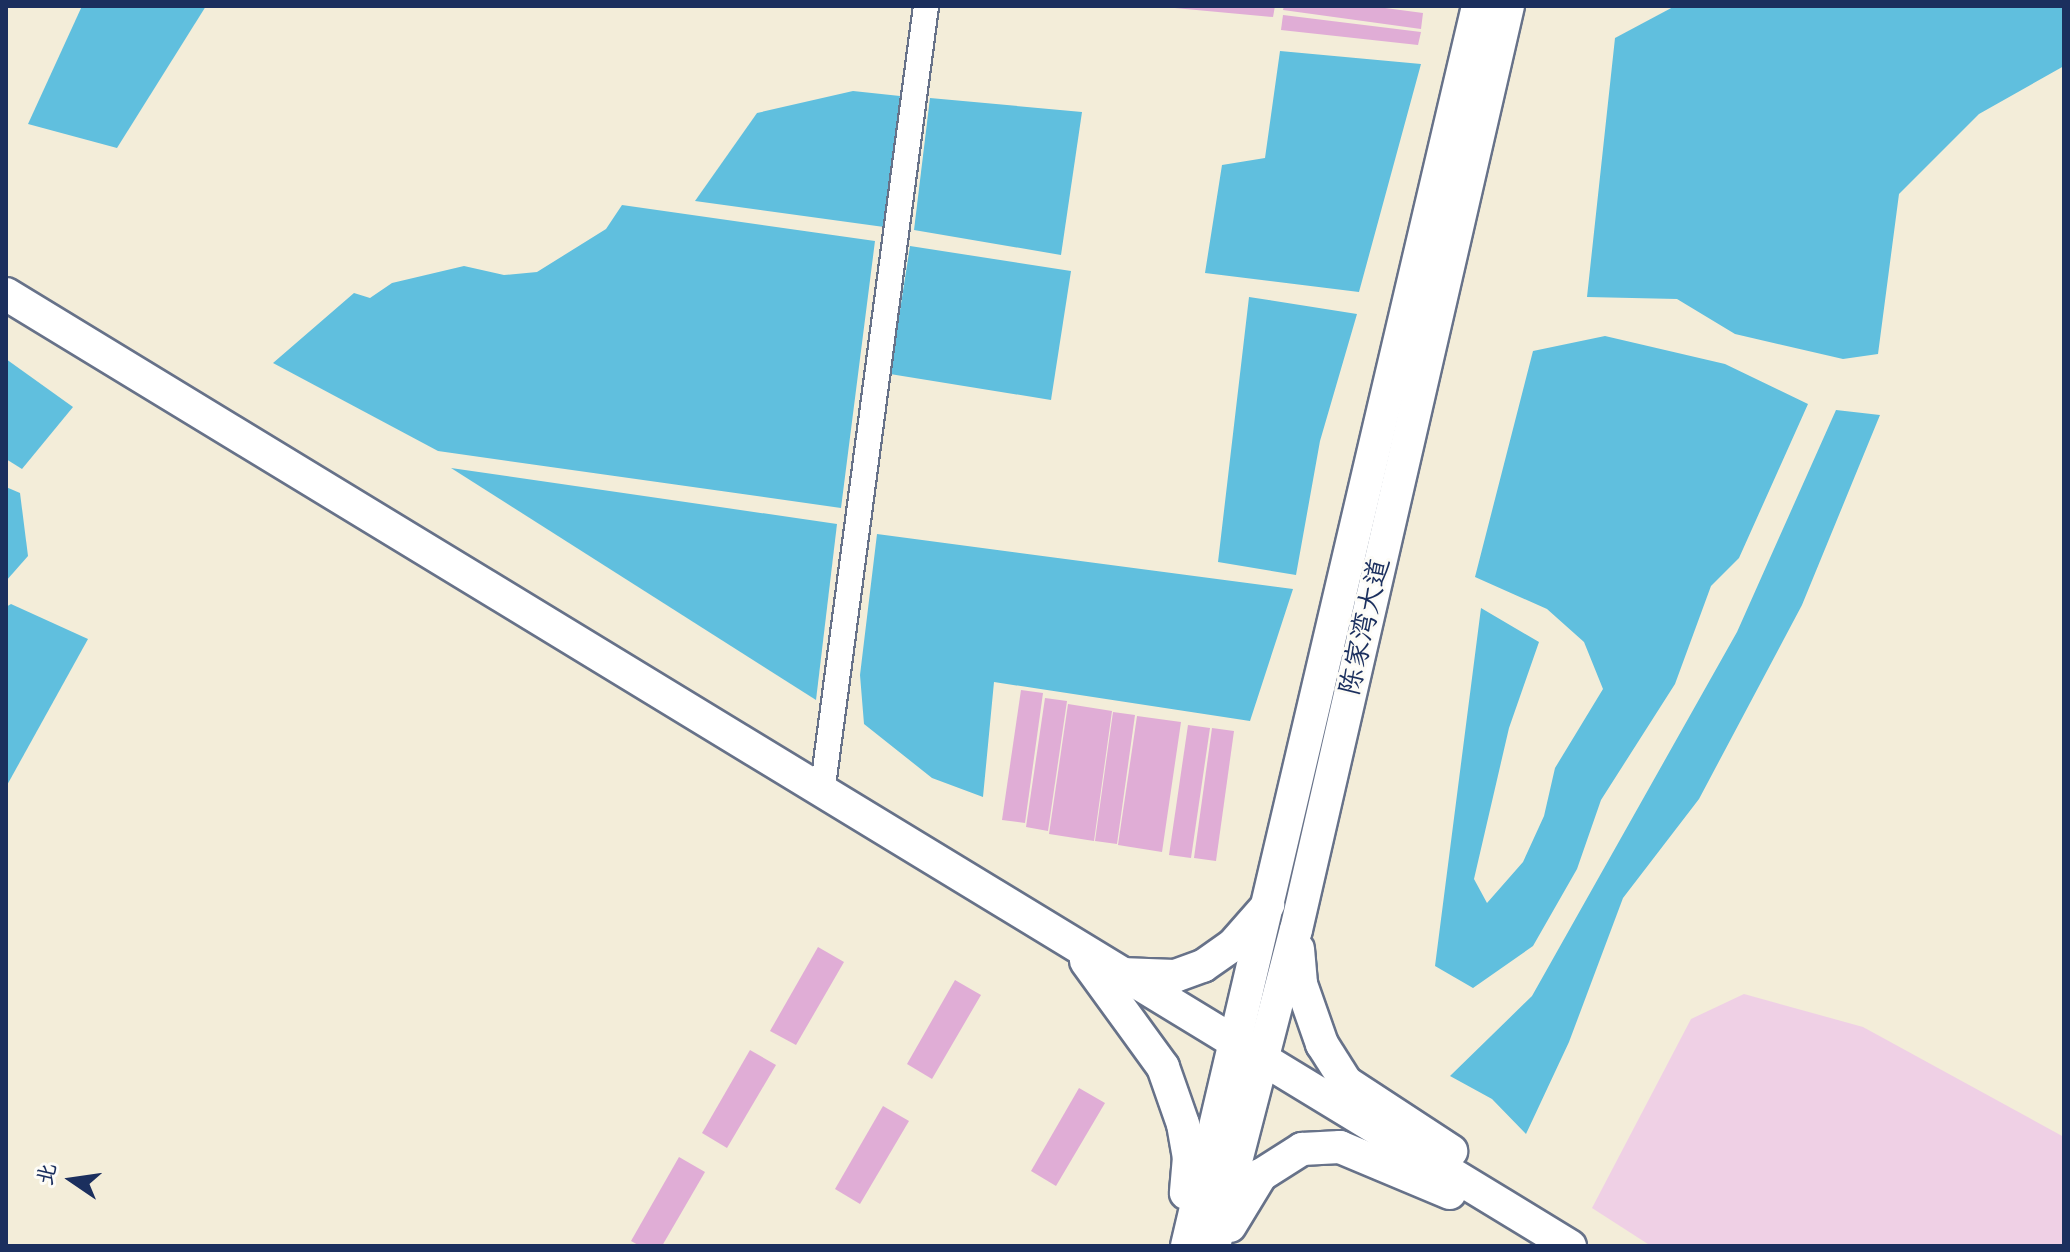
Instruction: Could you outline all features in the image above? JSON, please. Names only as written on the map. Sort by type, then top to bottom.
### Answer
[{"type":"main road","name":"陈家湾大道","points":[[1216,1246],[1250,1054],[1270,903],[1478,6]]},
{"type":"main road","name":"陈家湾大道","points":[[1185,1246],[1296,930],[1508,6]]},
{"type":"main road","points":[[6,294],[1250,1054],[1564,1242]]},
{"type":"main road","points":[[1119,974],[1175,976],[1203,966],[1232,946],[1270,903]]},
{"type":"main road","points":[[1296,930],[1301,984],[1322,1044],[1346,1082],[1495,1179],[1564,1242]]},
{"type":"main road","points":[[1077,948],[1163,1067],[1189,1157],[1185,1246]]},
{"type":"main road","points":[[1216,1246],[1261,1175],[1302,1149],[1340,1147],[1564,1242]]},
{"type":"street","points":[[822,793],[926,6]]},
{"type":"shaded area","points":[[1744,994],[1863,1027],[2064,1137],[2064,1246],[1651,1246],[1592,1208],[1691,1019]]},
{"type":"water","points":[[82,6],[206,6],[117,148],[28,124]]},
{"type":"water","points":[[1675,6],[2064,6],[2064,66],[1979,114],[1899,194],[1878,354],[1843,359],[1735,334],[1677,299],[1587,297],[1615,38]]},
{"type":"water","points":[[1280,51],[1421,64],[1359,292],[1205,273],[1222,165],[1265,158]]},
{"type":"water","points":[[853,91],[900,96],[884,227],[695,201],[757,113]]},
{"type":"water","points":[[930,98],[1082,112],[1061,255],[914,230]]},
{"type":"water","points":[[622,205],[875,241],[841,508],[438,451],[273,363],[354,293],[370,298],[392,283],[464,266],[504,275],[537,272],[606,229]]},
{"type":"water","points":[[910,246],[1071,271],[1051,400],[890,374]]},
{"type":"water","points":[[1249,297],[1357,314],[1320,441],[1296,575],[1218,562]]},
{"type":"water","points":[[1605,336],[1725,364],[1808,404],[1739,558],[1711,586],[1675,684],[1601,800],[1577,869],[1533,946],[1473,988],[1435,966],[1481,608],[1539,642],[1509,728],[1474,879],[1487,903],[1523,862],[1544,816],[1555,768],[1603,689],[1584,642],[1547,609],[1475,577],[1533,351]]},
{"type":"water","points":[[6,359],[73,407],[22,469],[6,459]]},
{"type":"water","points":[[1836,410],[1880,415],[1802,605],[1699,799],[1623,898],[1569,1042],[1526,1134],[1492,1099],[1450,1076],[1532,996],[1737,632]]},
{"type":"water","points":[[451,468],[837,524],[816,700]]},
{"type":"water","points":[[6,487],[20,493],[28,556],[6,581]]},
{"type":"water","points":[[877,534],[1293,589],[1250,721],[994,682],[983,797],[932,778],[864,724],[860,675]]},
{"type":"water","points":[[11,604],[88,639],[6,787],[6,607]]},
{"type":"building","points":[[1153,6],[1275,6],[1273,17]]},
{"type":"building","points":[[1284,6],[1370,6],[1423,13],[1421,29],[1283,10]]},
{"type":"building","points":[[1283,15],[1421,32],[1418,45],[1281,30]]},
{"type":"building","points":[[1021,690],[1043,693],[1025,823],[1002,820]]},
{"type":"building","points":[[1045,698],[1067,701],[1048,831],[1026,827]]},
{"type":"building","points":[[1068,704],[1112,711],[1094,841],[1049,834]]},
{"type":"building","points":[[1113,712],[1135,715],[1117,844],[1095,841]]},
{"type":"building","points":[[1137,716],[1181,722],[1162,852],[1118,845]]},
{"type":"building","points":[[1188,725],[1210,728],[1191,858],[1169,855]]},
{"type":"building","points":[[1212,728],[1234,731],[1216,861],[1194,858]]},
{"type":"building","points":[[818,947],[844,962],[796,1045],[770,1031]]},
{"type":"building","points":[[955,980],[981,995],[932,1079],[907,1064]]},
{"type":"building","points":[[750,1050],[776,1065],[727,1148],[702,1133]]},
{"type":"building","points":[[1079,1088],[1105,1103],[1056,1186],[1031,1171]]},
{"type":"building","points":[[883,1106],[909,1121],[860,1204],[835,1189]]},
{"type":"building","points":[[679,1157],[705,1172],[662,1246],[640,1246],[631,1241]]}]
